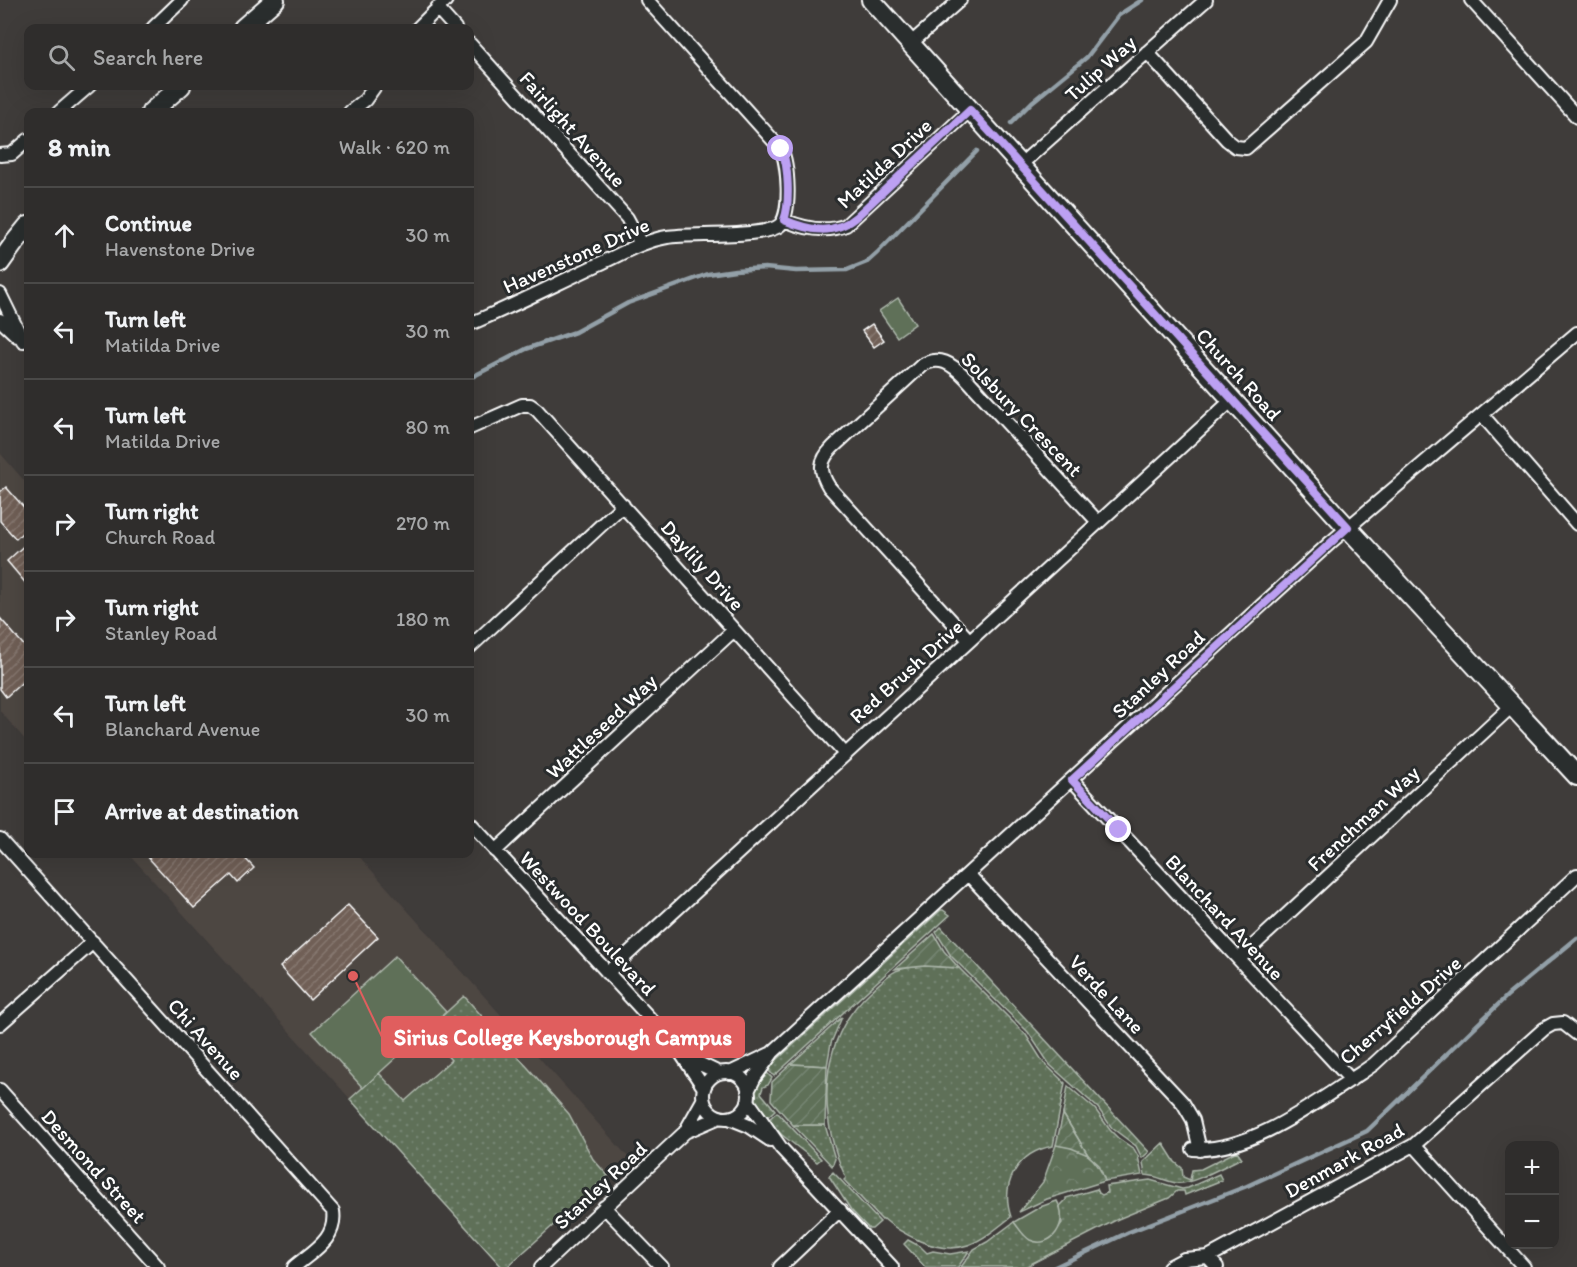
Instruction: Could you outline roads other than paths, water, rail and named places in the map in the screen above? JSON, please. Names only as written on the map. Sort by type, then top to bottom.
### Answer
[{"type":"main road","points":[[248,24],[275,0]]},
{"type":"main road","name":"Church Road","points":[[871,0],[1232,400],[1577,776]]},
{"type":"main road","points":[[156,108],[176,90]]},
{"type":"main road","points":[[0,239],[24,223]]},
{"type":"main road","points":[[0,264],[24,231]]},
{"type":"street","points":[[157,24],[182,0]]},
{"type":"street","points":[[647,0],[781,149],[786,163],[787,208],[784,220]]},
{"type":"street","points":[[910,44],[960,0]]},
{"type":"street","name":"Tulip Way","points":[[1020,165],[1206,0]]},
{"type":"street","points":[[1147,52],[1227,140],[1236,147],[1246,148],[1366,42],[1390,0]]},
{"type":"street","points":[[1471,0],[1577,117]]},
{"type":"street","points":[[422,24],[442,4],[453,24]]},
{"type":"street","name":"Fairlight Avenue","points":[[474,48],[621,211],[631,224],[641,244]]},
{"type":"street","points":[[64,108],[84,90]]},
{"type":"street","points":[[355,108],[372,90]]},
{"type":"street","name":"Matilda Drive","points":[[784,220],[813,229],[828,229],[846,225],[970,110]]},
{"type":"street","points":[[0,155],[12,154],[24,144]]},
{"type":"street","name":"Havenstone Drive","points":[[474,322],[641,244],[669,236],[766,231],[779,226],[784,220]]},
{"type":"street","points":[[0,294],[24,340]]},
{"type":"street","points":[[0,320],[24,342]]},
{"type":"street","name":"Stanley Road","points":[[748,1096],[755,1077],[773,1052],[1348,527],[1577,333]]},
{"type":"street","name":"Solsbury Crescent","points":[[969,640],[837,495],[821,471],[823,458],[921,366],[933,360],[945,362],[966,378],[1098,522]]},
{"type":"street","name":"Red Brush Drive","points":[[607,973],[1232,400]]},
{"type":"street","name":"Daylily Drive","points":[[474,426],[516,406],[530,405],[537,410],[845,754]]},
{"type":"street","points":[[1482,415],[1577,524]]},
{"type":"street","points":[[474,643],[623,505]]},
{"type":"street","name":"Wattleseed Way","points":[[495,850],[734,630]]},
{"type":"street","name":"Frenchman Way","points":[[1239,959],[1513,705]]},
{"type":"street","name":"Blanchard Avenue","points":[[1072,780],[1351,1080]]},
{"type":"street","name":"Westwood Boulevard","points":[[474,827],[678,1049],[696,1062],[725,1073]]},
{"type":"street","name":"Chi Avenue","points":[[0,839],[333,1211],[335,1223],[332,1231],[294,1267]]},
{"type":"street","name":"Verde Lane","points":[[968,874],[1183,1103],[1193,1120],[1197,1149]]},
{"type":"street","name":"Cherryfield Drive","points":[[1197,1149],[1226,1147],[1246,1140],[1281,1123],[1374,1064],[1577,875]]},
{"type":"street","points":[[0,1024],[93,942]]},
{"type":"street","name":"Denmark Road","points":[[1169,1267],[1184,1259],[1208,1257],[1414,1145],[1544,1029],[1553,1024],[1563,1023],[1577,1034]]},
{"type":"street","name":"Westwood Boulevard","points":[[678,1049],[704,1094]]},
{"type":"street","name":"Stanley Road","points":[[725,1073],[773,1052]]},
{"type":"street","points":[[781,1148],[748,1096],[742,1079],[725,1073],[707,1082],[704,1094],[709,1111],[756,1130],[781,1148],[892,1267]]},
{"type":"street","name":"Desmond Street","points":[[0,1090],[158,1267]]},
{"type":"street","name":"Stanley Road","points":[[541,1267],[685,1132],[698,1112],[704,1094]]},
{"type":"street","points":[[725,1117],[741,1112],[748,1096]]},
{"type":"street","name":"Stanley Road","points":[[685,1132],[725,1117]]},
{"type":"street","points":[[1414,1145],[1524,1267]]},
{"type":"street","points":[[604,1208],[662,1267]]},
{"type":"street","points":[[780,1267],[840,1210]]},
{"type":"street","points":[[1208,1257],[1217,1267]]},
{"type":"waterway","points":[[1011,123],[1032,102],[1087,57],[1119,15],[1142,0]]},
{"type":"waterway","points":[[474,376],[526,349],[575,332],[628,303],[708,274],[765,268],[796,271],[847,270],[867,262],[977,151]]},
{"type":"waterway","points":[[1055,1267],[1129,1232],[1247,1186],[1367,1131],[1508,995],[1577,938]]},
{"type":"place","name":"Sirius College Keysborough Campus","points":[[353,976]]}]
